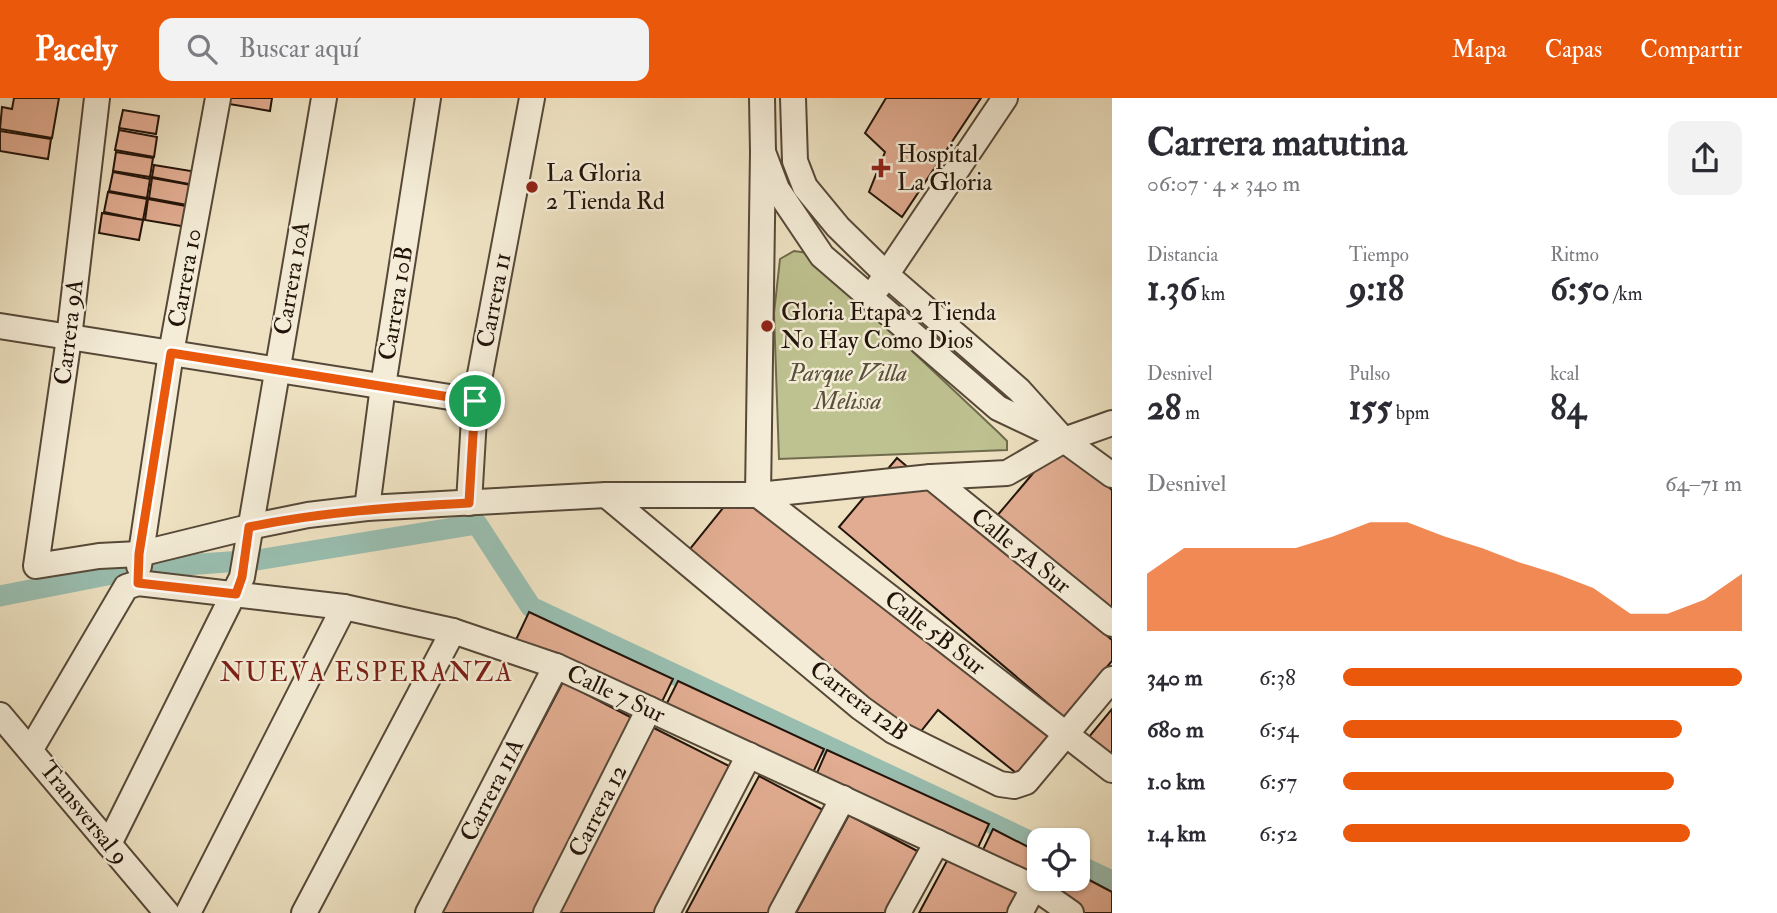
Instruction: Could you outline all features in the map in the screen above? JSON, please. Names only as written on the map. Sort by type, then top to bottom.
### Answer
[{"type":"street","name":"Carrera 9A","points":[[36,566],[69,338],[97,98]]},
{"type":"street","name":"Carrera 10","points":[[31,749],[136,571],[171,353],[218,98]]},
{"type":"street","name":"Carrera 10A","points":[[109,844],[239,585],[324,98]]},
{"type":"street","name":"Carrera 10B","points":[[367,508],[383,386],[428,98]]},
{"type":"street","name":"Carrera 11","points":[[469,503],[475,401],[532,98]]},
{"type":"street","points":[[758,495],[762,98]]},
{"type":"street","points":[[793,98],[795,161],[805,187],[838,227],[888,276],[1019,390],[1064,440]]},
{"type":"street","points":[[870,296],[888,276],[1005,98]]},
{"type":"street","points":[[763,152],[777,190],[822,256],[998,408],[1064,440],[1112,475]]},
{"type":"street","points":[[0,326],[475,401]]},
{"type":"street","name":"Calle 7 Sur","points":[[136,571],[248,537],[308,515],[367,508],[606,495],[758,495],[931,477],[1007,473],[1064,440],[1112,423]]},
{"type":"street","name":"Calle 5A Sur","points":[[931,477],[1112,624]]},
{"type":"street","name":"Carrera 12B","points":[[606,495],[861,708],[893,731],[1000,784],[1014,786],[1026,782],[1112,679]]},
{"type":"street","name":"Calle 5B Sur","points":[[758,495],[1112,770]]},
{"type":"street","name":"Calle 7 Sur","points":[[36,566],[99,556],[136,571],[239,585],[453,631],[556,666],[1027,884]]},
{"type":"street","points":[[188,913],[344,607]]},
{"type":"street","points":[[304,913],[453,631]]},
{"type":"street","name":"Carrera 11A","points":[[428,913],[556,666]]},
{"type":"street","name":"Carrera 12","points":[[546,913],[649,709]]},
{"type":"street","name":"Transversal 9","points":[[0,715],[167,913]]},
{"type":"street","points":[[667,913],[749,755]]},
{"type":"street","points":[[781,913],[843,798]]},
{"type":"street","points":[[898,913],[937,842]]},
{"type":"street","points":[[1020,913],[1032,891]]},
{"type":"street","name":"Calle 7 Sur","points":[[1040,891],[1072,913]]},
{"type":"green space","name":"Parque Villa Melissa","points":[[794,251],[808,253],[999,433],[1007,441],[1007,450],[779,459],[774,313],[780,259]]},
{"type":"building","points":[[14,98],[59,98],[52,138],[0,129],[2,107],[12,109]]},
{"type":"building","points":[[230,98],[272,98],[270,111],[229,104]]},
{"type":"building","points":[[886,98],[981,98],[902,217],[869,192],[885,152],[865,133]]},
{"type":"building","points":[[123,110],[159,116],[156,134],[119,128]]},
{"type":"building","points":[[119,130],[157,137],[154,157],[115,150]]},
{"type":"building","points":[[0,131],[51,139],[48,159],[0,151]]},
{"type":"building","points":[[116,152],[153,158],[150,177],[113,171]]},
{"type":"building","points":[[154,165],[197,172],[194,185],[152,177]]},
{"type":"building","points":[[113,172],[150,179],[147,198],[109,191]]},
{"type":"building","points":[[152,178],[191,185],[187,205],[149,198]]},
{"type":"building","points":[[108,192],[147,199],[143,220],[104,212]]},
{"type":"building","points":[[148,199],[191,207],[187,227],[145,220]]},
{"type":"building","points":[[102,213],[143,220],[139,240],[99,233]]},
{"type":"building","points":[[1057,445],[1112,490],[1112,615],[996,517]]},
{"type":"building","points":[[897,458],[1112,640],[1112,661],[1064,717],[839,527]]},
{"type":"building","points":[[740,487],[1052,739],[1021,777],[938,710],[914,740],[685,555]]},
{"type":"building","points":[[529,612],[673,679],[658,710],[514,644]]},
{"type":"building","points":[[678,681],[824,749],[810,779],[663,711]]},
{"type":"building","points":[[563,682],[638,721],[537,913],[442,913]]},
{"type":"building","points":[[1112,709],[1112,757],[1088,738]]},
{"type":"building","points":[[652,727],[731,767],[657,913],[559,913]]},
{"type":"building","points":[[827,750],[989,824],[974,856],[813,782]]},
{"type":"building","points":[[759,776],[825,811],[771,913],[686,913]]},
{"type":"building","points":[[849,815],[923,854],[892,913],[796,913]]},
{"type":"building","points":[[993,829],[1027,846],[1027,883],[979,858]]},
{"type":"building","points":[[949,857],[1024,896],[1015,913],[919,913]]},
{"type":"building","points":[[1090,880],[1112,892],[1112,913],[1074,913],[1053,892],[1090,891]]},
{"type":"waterway","points":[[0,596],[143,568],[257,560],[477,524],[531,607],[1027,840]]},
{"type":"waterway","points":[[1090,871],[1112,881]]},
{"type":"place","name":"Hospital La Gloria","points":[[881,168]]},
{"type":"place","name":"La Gloria 2 Tienda Rd","points":[[532,187]]},
{"type":"place","name":"Gloria Etapa 2 Tienda No Hay Como Dios","points":[[767,326]]},
{"type":"district","name":"NUEVA ESPERANZA","points":[[367,673]]},
{"type":"route","points":[[171,353],[475,401],[469,503],[367,508],[308,515],[249,527],[242,577],[236,594],[138,583],[139,554],[171,353]]}]
